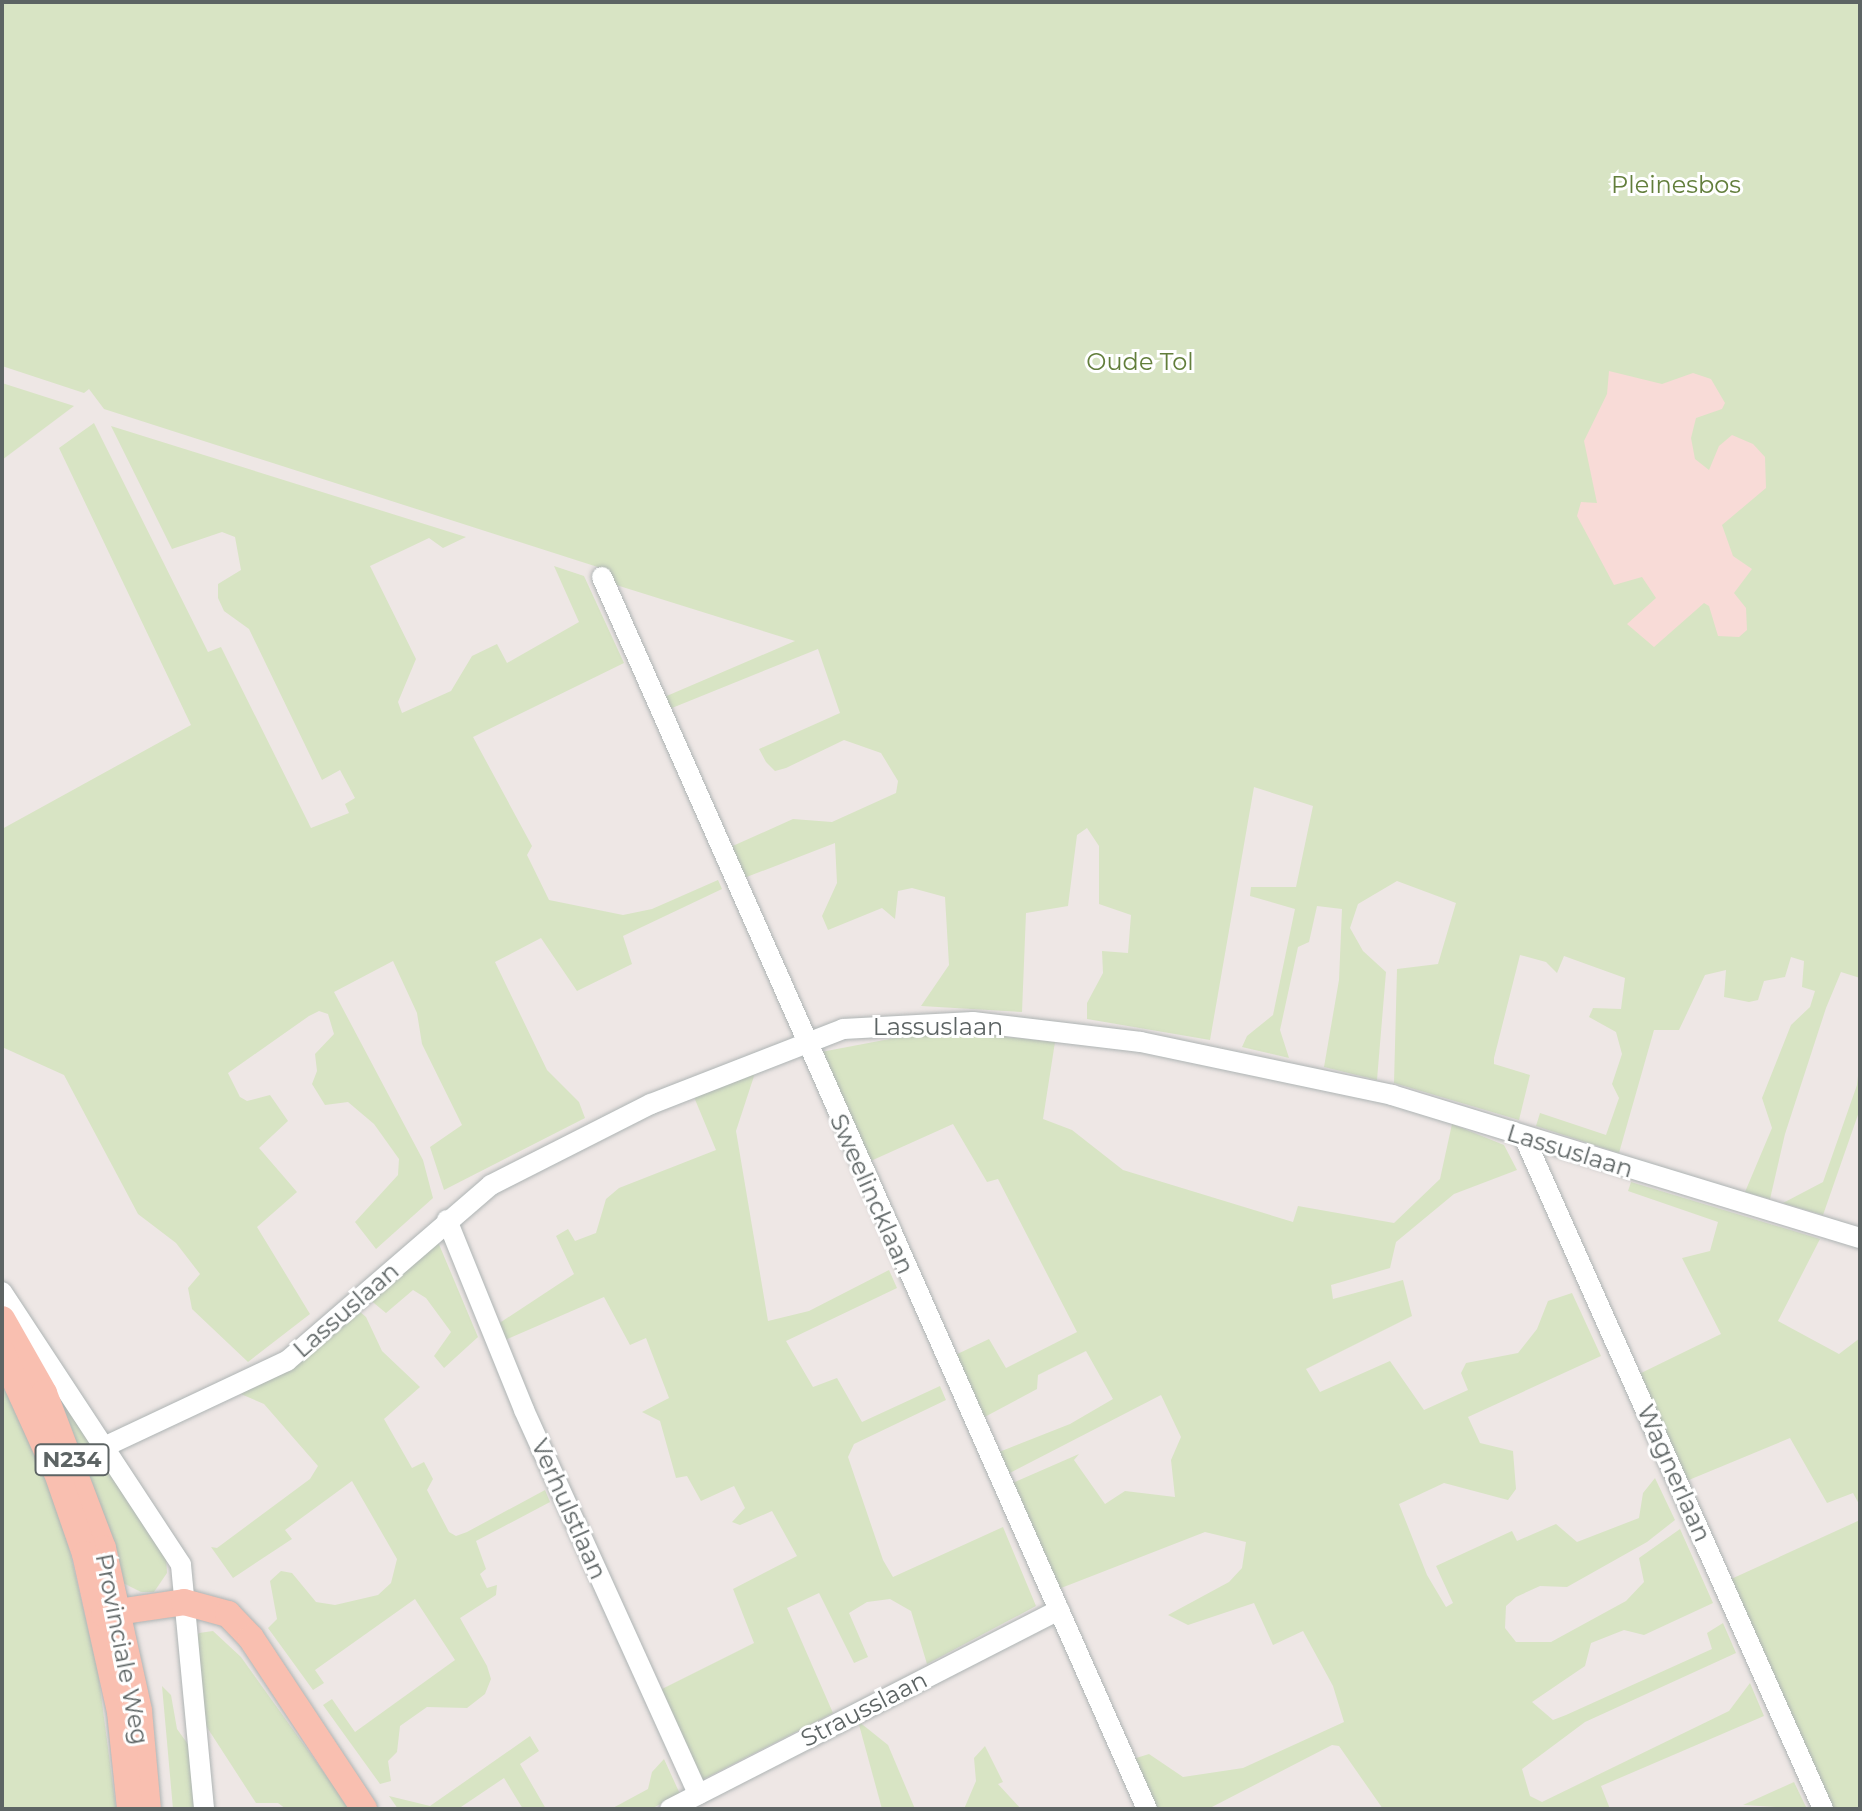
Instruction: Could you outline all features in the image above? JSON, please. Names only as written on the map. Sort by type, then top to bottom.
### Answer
[{"type":"main road","name":"Provinciale Weg","points":[[2,1319],[44,1393],[75,1467],[110,1612],[139,1711],[148,1809]]},
{"type":"main road","name":"Provinciale Weg","points":[[2,1352],[57,1473],[110,1612],[130,1809]]},
{"type":"main road","points":[[110,1612],[184,1602],[215,1607],[242,1627],[364,1809]]},
{"type":"street","name":"Sweelincklaan","points":[[602,577],[803,1042],[1147,1809]]},
{"type":"street","name":"Lassuslaan","points":[[106,1446],[287,1361],[491,1185],[651,1104],[803,1042],[843,1029],[973,1022],[1141,1042],[1392,1095],[1860,1238]]},
{"type":"street","name":"Wagnerlaan","points":[[1524,1137],[1823,1809]]},
{"type":"street","name":"Verhulstlaan","points":[[447,1220],[524,1410],[698,1794]]},
{"type":"street","points":[[2,1292],[106,1446],[181,1565],[204,1809]]},
{"type":"street","name":"Strausslaan","points":[[670,1809],[1059,1610]]},
{"type":"green space","name":"Oude Tol","points":[[2,2],[1860,2],[1860,978],[1841,972],[1826,1008],[1785,1134],[1770,1199],[1745,1192],[1772,1128],[1762,1098],[1791,1025],[1810,1007],[1815,991],[1802,987],[1804,961],[1791,957],[1785,977],[1764,981],[1758,1000],[1749,1002],[1724,997],[1726,970],[1705,975],[1679,1030],[1654,1030],[1619,1153],[1536,1126],[1540,1113],[1606,1135],[1619,1098],[1612,1084],[1622,1054],[1616,1032],[1589,1017],[1593,1008],[1621,1009],[1625,978],[1564,956],[1557,973],[1546,962],[1520,955],[1494,1058],[1494,1064],[1530,1075],[1519,1120],[1394,1083],[1397,969],[1438,964],[1456,903],[1397,881],[1358,904],[1350,928],[1363,951],[1386,972],[1377,1080],[1324,1067],[1339,980],[1342,909],[1317,906],[1309,942],[1298,947],[1280,1030],[1289,1058],[1242,1047],[1247,1036],[1273,1015],[1295,909],[1250,896],[1251,887],[1296,887],[1313,806],[1254,787],[1210,1040],[1087,1019],[1087,1003],[1103,973],[1102,951],[1128,953],[1131,915],[1099,904],[1099,846],[1087,828],[1077,835],[1068,906],[1026,913],[1022,1012],[921,1006],[949,965],[945,897],[912,888],[898,891],[895,919],[882,908],[828,930],[822,916],[837,883],[835,843],[739,880],[726,849],[793,819],[832,822],[896,793],[898,781],[881,753],[844,740],[786,768],[775,771],[766,762],[759,749],[840,713],[818,649],[667,710],[662,698],[795,641],[613,584],[607,570],[104,409],[89,389],[84,393],[2,366]]},
{"type":"green space","points":[[2,383],[74,406],[2,460]]},
{"type":"green space","points":[[94,423],[208,652],[221,647],[311,828],[349,813],[345,804],[355,798],[340,770],[322,780],[249,629],[224,611],[218,598],[218,584],[241,570],[235,537],[222,532],[172,549],[111,426],[466,537],[443,548],[429,538],[370,566],[416,659],[398,702],[402,713],[451,691],[472,656],[497,644],[507,663],[579,622],[554,566],[584,576],[624,663],[473,737],[532,846],[527,855],[549,900],[623,915],[652,909],[718,880],[722,889],[623,936],[632,964],[577,991],[541,938],[495,962],[547,1070],[579,1102],[585,1118],[444,1190],[430,1147],[462,1125],[422,1044],[417,1013],[393,961],[334,992],[423,1160],[433,1198],[376,1249],[355,1222],[398,1175],[399,1159],[374,1124],[348,1102],[325,1105],[312,1084],[317,1071],[315,1054],[334,1034],[328,1014],[319,1011],[309,1016],[228,1073],[240,1097],[247,1101],[270,1095],[288,1121],[259,1148],[297,1192],[257,1227],[310,1314],[248,1362],[192,1309],[188,1288],[200,1274],[176,1243],[138,1214],[64,1075],[2,1047],[2,829],[191,725],[59,448]]},
{"type":"green space","points":[[937,1030],[1055,1042],[1043,1119],[1072,1130],[1123,1170],[1293,1222],[1298,1206],[1394,1223],[1440,1179],[1452,1124],[1504,1145],[1517,1170],[1454,1194],[1396,1242],[1390,1268],[1331,1285],[1333,1299],[1403,1280],[1412,1316],[1306,1369],[1320,1392],[1390,1361],[1424,1410],[1468,1390],[1461,1373],[1466,1363],[1518,1353],[1537,1329],[1548,1301],[1572,1293],[1601,1356],[1468,1417],[1480,1443],[1513,1451],[1516,1489],[1508,1500],[1444,1483],[1399,1504],[1427,1575],[1446,1607],[1453,1603],[1436,1566],[1512,1531],[1517,1541],[1556,1524],[1577,1542],[1639,1518],[1643,1493],[1655,1478],[1675,1520],[1647,1542],[1567,1587],[1540,1586],[1516,1597],[1506,1606],[1505,1628],[1516,1642],[1551,1642],[1626,1601],[1644,1582],[1639,1558],[1680,1529],[1713,1603],[1644,1635],[1624,1630],[1591,1643],[1585,1666],[1532,1702],[1553,1720],[1566,1715],[1712,1649],[1707,1633],[1723,1623],[1736,1653],[1585,1722],[1522,1769],[1530,1796],[1542,1802],[1729,1711],[1750,1683],[1764,1716],[1601,1786],[1610,1809],[1383,1809],[1339,1746],[1332,1745],[1208,1809],[1152,1809],[1130,1760],[1149,1754],[1183,1777],[1243,1768],[1344,1722],[1333,1686],[1303,1631],[1273,1645],[1254,1603],[1188,1625],[1168,1615],[1229,1582],[1242,1568],[1246,1542],[1205,1532],[1056,1590],[1008,1485],[1079,1454],[1074,1460],[1105,1504],[1125,1491],[1175,1497],[1171,1460],[1181,1437],[1161,1395],[1004,1476],[994,1454],[1070,1424],[1113,1399],[1086,1351],[1038,1375],[1037,1389],[979,1420],[951,1357],[989,1339],[1006,1368],[1077,1332],[998,1179],[987,1182],[953,1124],[864,1164],[821,1052]]},
{"type":"green space","points":[[1860,1057],[1860,1109],[1823,1215],[1783,1203],[1823,1182],[1857,1085]]},
{"type":"green space","points":[[755,1073],[736,1131],[768,1321],[809,1311],[889,1270],[897,1288],[786,1341],[813,1387],[837,1378],[862,1422],[940,1386],[946,1400],[854,1444],[848,1457],[883,1560],[893,1577],[1003,1527],[1036,1606],[927,1664],[911,1611],[890,1599],[867,1602],[849,1613],[868,1657],[854,1663],[819,1593],[787,1608],[833,1713],[700,1781],[660,1690],[754,1643],[733,1589],[797,1556],[772,1511],[740,1525],[732,1522],[745,1508],[734,1486],[701,1501],[687,1476],[676,1478],[660,1421],[642,1412],[669,1398],[646,1338],[630,1345],[604,1297],[505,1340],[498,1324],[574,1274],[556,1236],[568,1229],[575,1241],[596,1233],[606,1199],[619,1188],[716,1150],[694,1097]]},
{"type":"green space","points":[[1631,1182],[1820,1239],[1778,1321],[1839,1354],[1860,1338],[1860,1506],[1853,1493],[1827,1503],[1790,1438],[1684,1482],[1635,1376],[1721,1334],[1682,1258],[1710,1251],[1718,1222],[1628,1191]]},
{"type":"green space","points":[[438,1242],[478,1337],[444,1368],[434,1356],[451,1332],[426,1298],[413,1290],[386,1313],[363,1294]]},
{"type":"green space","points":[[352,1305],[366,1317],[382,1351],[420,1387],[384,1419],[412,1468],[424,1462],[433,1479],[427,1490],[449,1532],[456,1536],[467,1532],[545,1490],[550,1502],[476,1541],[486,1569],[480,1574],[487,1588],[497,1585],[496,1595],[460,1618],[487,1666],[491,1679],[485,1694],[467,1708],[427,1707],[400,1726],[397,1752],[388,1761],[391,1781],[380,1784],[323,1705],[332,1699],[355,1732],[455,1660],[415,1599],[315,1670],[324,1683],[313,1690],[268,1628],[277,1619],[270,1581],[281,1571],[292,1573],[316,1602],[335,1605],[378,1595],[391,1583],[397,1559],[352,1481],[285,1530],[292,1539],[233,1578],[211,1547],[217,1548],[310,1479],[318,1466],[264,1404],[234,1391]]},
{"type":"green space","points":[[6,1316],[166,1558],[167,1573],[154,1592],[141,1592],[121,1582]]},
{"type":"green space","points":[[2,1382],[47,1480],[69,1548],[98,1672],[116,1809],[2,1809]]},
{"type":"green space","points":[[1860,1520],[1860,1809],[1833,1809],[1729,1580]]},
{"type":"green space","points":[[213,1631],[241,1657],[350,1809],[286,1809],[278,1803],[256,1803],[201,1718],[194,1640],[199,1633]]},
{"type":"green space","points":[[162,1686],[171,1695],[177,1729],[190,1747],[195,1809],[173,1809]]},
{"type":"green space","points":[[858,1721],[888,1745],[915,1809],[882,1809]]},
{"type":"green space","points":[[530,1736],[539,1751],[520,1764],[546,1809],[523,1809],[504,1778],[458,1809],[398,1809],[389,1796],[430,1806]]},
{"type":"green space","points":[[985,1746],[1003,1782],[998,1784],[1021,1809],[964,1809],[976,1781],[974,1758]]},
{"type":"green space","points":[[664,1759],[680,1794],[651,1809],[611,1809],[648,1789],[652,1772]]},
{"type":"green space","points":[[1794,1782],[1807,1809],[1743,1805]]},
{"type":"sand","points":[[1609,371],[1662,384],[1693,373],[1711,379],[1725,403],[1722,409],[1696,418],[1691,438],[1695,459],[1709,470],[1719,446],[1732,435],[1753,444],[1765,457],[1766,488],[1722,525],[1733,556],[1752,569],[1734,593],[1746,608],[1747,630],[1739,637],[1718,636],[1709,606],[1704,603],[1654,647],[1627,624],[1656,598],[1642,577],[1614,585],[1577,516],[1581,502],[1597,503],[1584,441],[1607,394]]},
{"type":"park label","name":"Pleinesbos","points":[[1676,185]]}]
